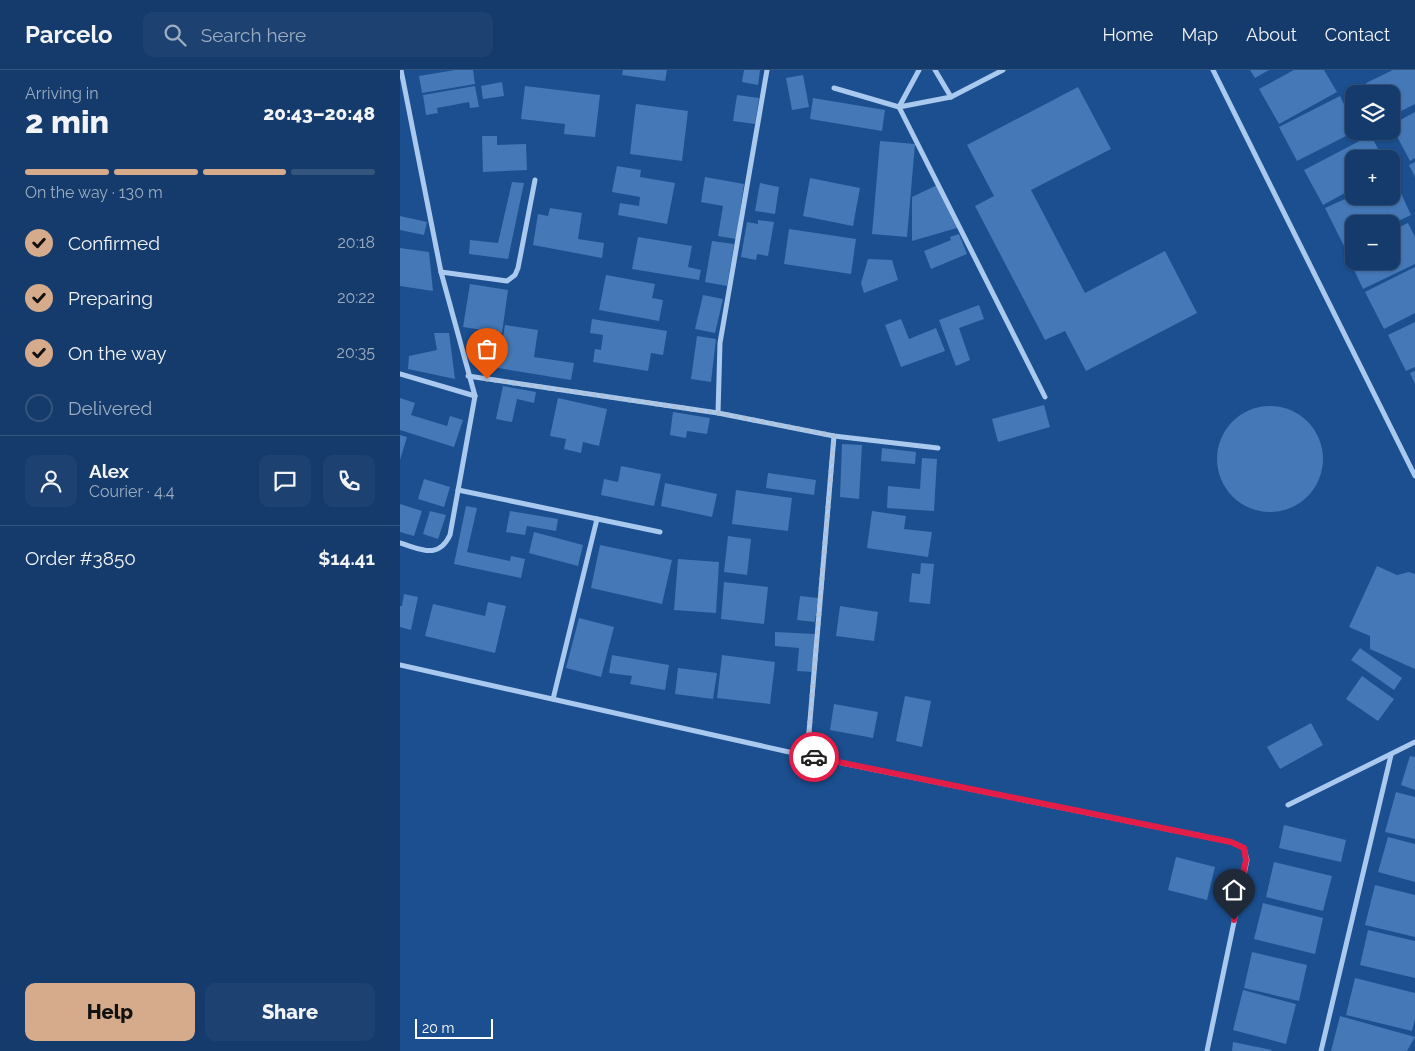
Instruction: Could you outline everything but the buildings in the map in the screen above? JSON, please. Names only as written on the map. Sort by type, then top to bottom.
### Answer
[{"type":"street","points":[[400,543],[428,551],[438,550],[445,545],[450,535],[474,396],[441,272],[401,70]]},
{"type":"street","points":[[718,413],[720,343],[767,70]]},
{"type":"street","points":[[899,107],[919,70]]},
{"type":"street","points":[[934,70],[950,97]]},
{"type":"street","points":[[834,88],[899,107],[950,97],[1003,70]]},
{"type":"street","points":[[1213,70],[1415,476]]},
{"type":"street","points":[[899,107],[1045,397]]},
{"type":"street","points":[[441,272],[507,281],[515,275],[535,180]]},
{"type":"street","points":[[400,374],[474,396]]},
{"type":"street","points":[[468,376],[718,413],[834,436],[938,448]]},
{"type":"street","points":[[807,756],[834,436]]},
{"type":"street","points":[[458,490],[660,532]]},
{"type":"street","points":[[553,699],[597,519]]},
{"type":"street","points":[[400,665],[807,756],[1231,842],[1244,848],[1246,860],[1207,1051]]},
{"type":"street","points":[[1288,805],[1415,742]]},
{"type":"street","points":[[1321,1051],[1390,755]]},
{"type":"way so far","points":[[487,379],[718,413],[834,436],[807,756],[814,757]]},
{"type":"route","points":[[814,757],[1231,842],[1244,848],[1246,860],[1234,920]]}]
